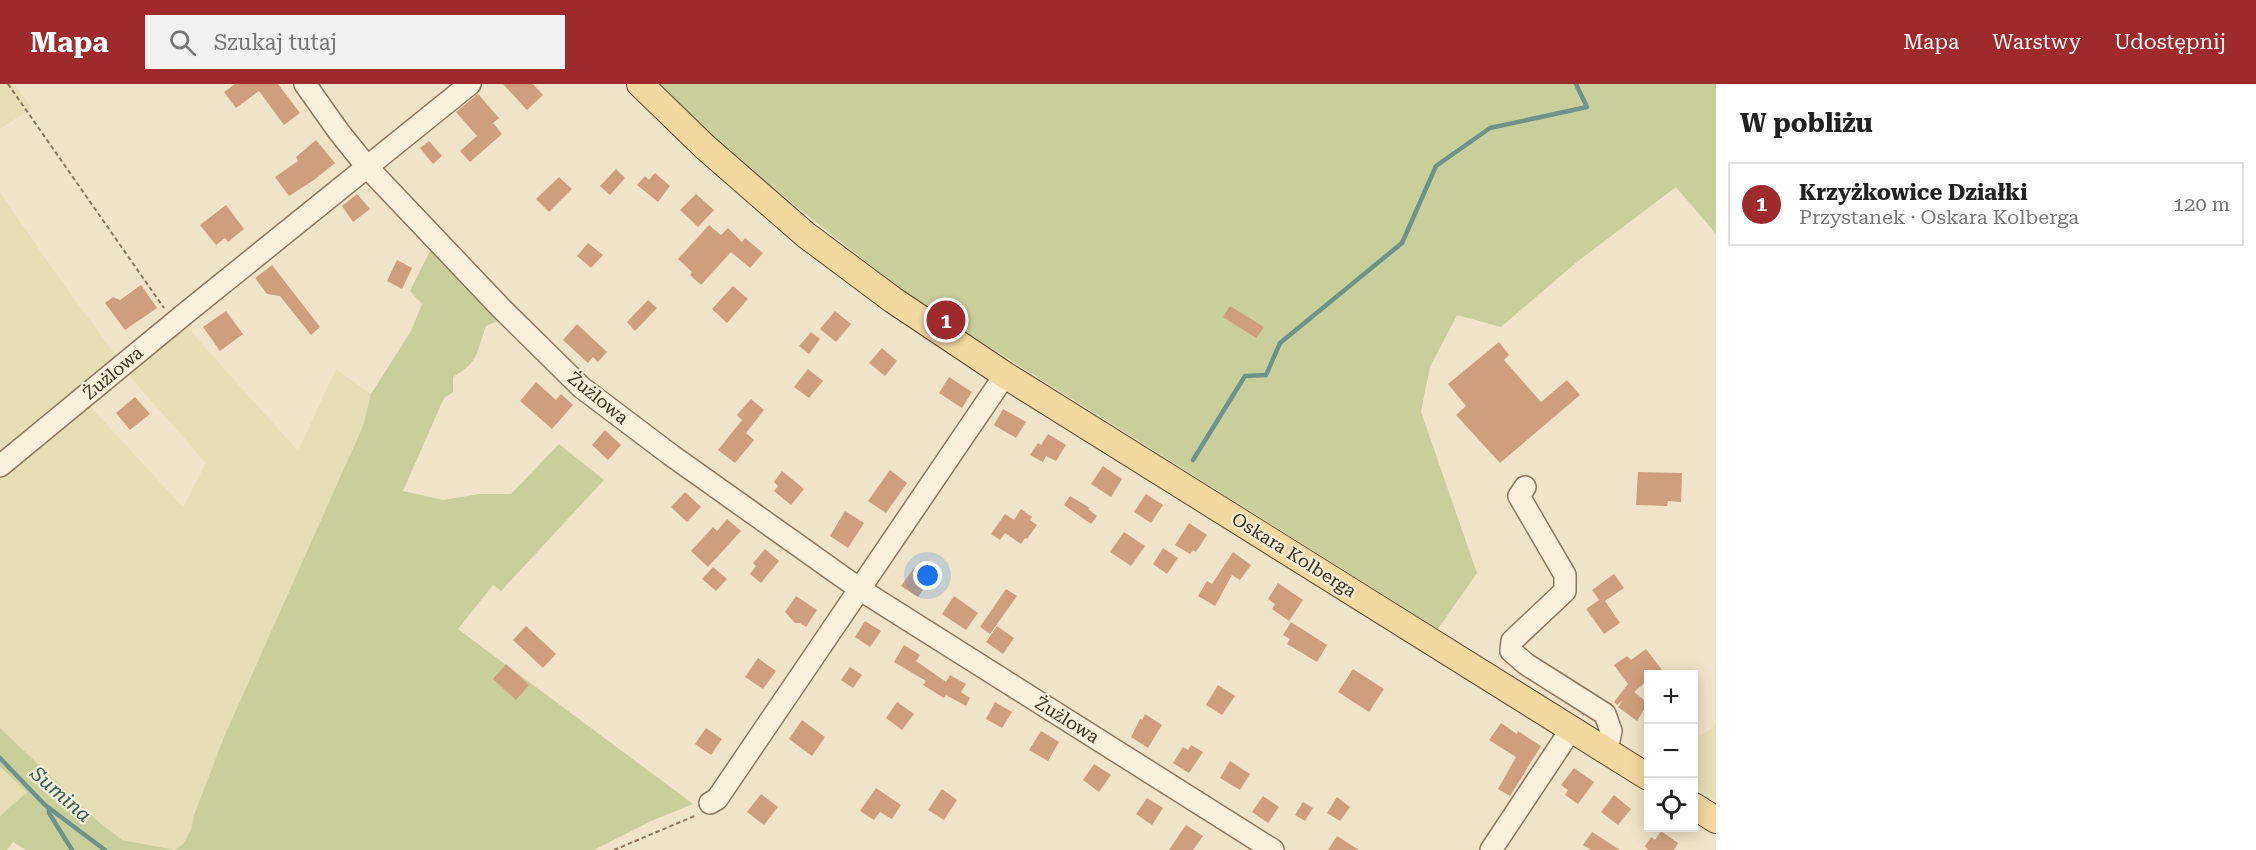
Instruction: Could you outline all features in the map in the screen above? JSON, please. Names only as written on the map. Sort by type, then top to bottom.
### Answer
[{"type":"main road","name":"Oskara Kolberga","points":[[640,84],[705,147],[806,235],[940,332],[1005,375],[1644,774]]},
{"type":"main road","points":[[1698,809],[1716,820]]},
{"type":"street","name":"Żużlowa","points":[[305,84],[368,168],[500,307],[581,387],[861,590],[1273,850]]},
{"type":"street","name":"Żużlowa","points":[[0,466],[470,84]]},
{"type":"street","points":[[710,803],[717,799],[1005,375]]},
{"type":"street","points":[[1525,487],[1519,496],[1565,575],[1564,591],[1512,641],[1511,651],[1526,664],[1605,714],[1611,731],[1607,750]]},
{"type":"street","points":[[1491,850],[1572,728]]},
{"type":"path","points":[[8,84],[175,322]]},
{"type":"path","points":[[614,850],[693,818],[710,803]]},
{"type":"shaded area","points":[[0,84],[14,84],[32,108],[0,129]]},
{"type":"shaded area","points":[[0,192],[116,356],[0,450]]},
{"type":"shaded area","points":[[184,324],[298,451],[336,369],[371,394],[363,426],[224,737],[194,815],[191,830],[183,844],[175,850],[122,840],[101,824],[0,728],[0,473],[86,402],[183,507],[206,463],[125,371]]},
{"type":"shaded area","points":[[1716,726],[1716,801],[1698,790],[1698,737]]},
{"type":"shaded area","points":[[0,767],[27,792],[0,816]]},
{"type":"green space","points":[[660,84],[1716,84],[1716,234],[1676,187],[1577,262],[1501,327],[1457,315],[1430,367],[1421,412],[1477,573],[1438,629],[913,299],[792,203],[691,117]]},
{"type":"green space","points":[[433,245],[499,310],[498,321],[486,326],[473,361],[453,377],[453,392],[444,398],[403,491],[443,500],[479,494],[511,494],[559,444],[604,480],[501,591],[493,585],[458,629],[693,804],[651,821],[594,850],[175,850],[183,844],[191,830],[194,815],[224,737],[363,426],[371,394],[411,331],[422,304],[410,291]]},
{"type":"green space","points":[[0,728],[101,824],[122,840],[175,850],[26,850],[13,842],[7,850],[0,850],[0,816],[27,792],[0,767]]},
{"type":"building","points":[[235,84],[278,84],[300,113],[284,125],[259,91],[236,108],[224,92]]},
{"type":"building","points":[[503,84],[533,84],[543,95],[527,110]]},
{"type":"building","points":[[478,94],[499,118],[493,123],[502,134],[470,162],[460,151],[477,136],[456,112]]},
{"type":"building","points":[[316,140],[335,163],[289,196],[275,177],[298,161],[296,157]]},
{"type":"building","points":[[429,141],[442,156],[433,164],[420,148]]},
{"type":"building","points":[[616,169],[625,178],[610,195],[600,186]]},
{"type":"building","points":[[655,173],[670,186],[658,202],[637,185],[645,176],[649,180]]},
{"type":"building","points":[[559,177],[572,189],[549,212],[536,199]]},
{"type":"building","points":[[357,194],[370,209],[353,222],[342,206]]},
{"type":"building","points":[[696,194],[714,210],[698,227],[680,210]]},
{"type":"building","points":[[226,205],[244,229],[228,242],[225,238],[216,245],[200,225]]},
{"type":"building","points":[[709,225],[721,235],[728,228],[742,242],[745,238],[763,253],[750,268],[731,252],[701,285],[690,275],[692,272],[678,259]]},
{"type":"building","points":[[588,243],[603,255],[591,268],[577,256]]},
{"type":"building","points":[[397,260],[412,268],[402,289],[387,281]]},
{"type":"building","points":[[272,265],[320,327],[311,335],[280,296],[267,294],[255,278]]},
{"type":"building","points":[[141,285],[157,308],[125,330],[105,303],[113,297],[120,300]]},
{"type":"building","points":[[733,286],[748,299],[727,323],[712,309]]},
{"type":"building","points":[[648,300],[657,308],[635,331],[627,322]]},
{"type":"building","points":[[1230,306],[1264,327],[1256,338],[1223,317]]},
{"type":"building","points":[[226,311],[243,334],[220,351],[203,327]]},
{"type":"building","points":[[835,311],[851,324],[836,342],[820,329]]},
{"type":"building","points":[[577,324],[607,352],[598,362],[593,357],[588,363],[563,340]]},
{"type":"building","points":[[811,332],[820,339],[809,354],[799,346]]},
{"type":"building","points":[[1499,342],[1509,355],[1504,360],[1541,402],[1567,380],[1580,395],[1500,463],[1456,415],[1466,406],[1448,384]]},
{"type":"building","points":[[882,348],[897,361],[885,376],[869,363]]},
{"type":"building","points":[[808,369],[823,381],[809,398],[794,387]]},
{"type":"building","points":[[949,377],[972,392],[962,408],[939,393]]},
{"type":"building","points":[[536,382],[556,400],[561,394],[573,405],[552,429],[520,401]]},
{"type":"building","points":[[135,397],[150,414],[130,430],[116,413]]},
{"type":"building","points":[[751,399],[764,410],[746,433],[754,440],[735,463],[718,450],[742,420],[737,415]]},
{"type":"building","points":[[1003,409],[1026,422],[1016,438],[994,425]]},
{"type":"building","points":[[605,430],[621,445],[608,460],[592,445]]},
{"type":"building","points":[[1048,434],[1066,445],[1056,461],[1046,456],[1043,462],[1030,455],[1038,443],[1041,445]]},
{"type":"building","points":[[1103,466],[1122,479],[1111,497],[1091,484]]},
{"type":"building","points":[[890,470],[907,483],[886,513],[868,501]]},
{"type":"building","points":[[782,471],[804,489],[791,505],[774,491],[778,486],[774,482]]},
{"type":"building","points":[[1638,472],[1682,473],[1681,502],[1668,501],[1667,506],[1636,505]]},
{"type":"building","points":[[685,492],[701,507],[687,522],[671,507]]},
{"type":"building","points":[[1146,494],[1163,505],[1151,523],[1134,512]]},
{"type":"building","points":[[1070,496],[1090,508],[1088,509],[1097,516],[1091,524],[1064,505]]},
{"type":"building","points":[[1021,509],[1032,517],[1030,520],[1037,525],[1021,544],[1005,533],[1000,540],[991,534],[1005,514],[1014,520]]},
{"type":"building","points":[[845,511],[864,523],[848,548],[830,536]]},
{"type":"building","points":[[727,519],[741,531],[708,567],[691,551],[713,527],[717,531]]},
{"type":"building","points":[[1189,523],[1207,535],[1196,552],[1193,550],[1190,554],[1175,545]]},
{"type":"building","points":[[1124,532],[1145,546],[1131,566],[1110,552]]},
{"type":"building","points":[[1163,548],[1178,558],[1167,574],[1153,564]]},
{"type":"building","points":[[765,549],[779,561],[761,583],[750,574],[756,566],[753,563]]},
{"type":"building","points":[[1233,552],[1251,565],[1240,580],[1232,575],[1215,606],[1198,596],[1207,581],[1212,584]]},
{"type":"building","points":[[713,567],[727,579],[716,591],[702,579]]},
{"type":"building","points":[[914,568],[930,579],[918,597],[901,586]]},
{"type":"building","points":[[1614,574],[1624,588],[1605,601],[1620,623],[1604,634],[1586,609],[1599,600],[1592,590]]},
{"type":"building","points":[[1278,583],[1303,600],[1289,621],[1272,609],[1275,604],[1268,599]]},
{"type":"building","points":[[1006,589],[1017,596],[990,634],[980,627]]},
{"type":"building","points":[[796,596],[817,610],[806,627],[795,623],[785,612]]},
{"type":"building","points":[[954,596],[978,613],[966,630],[942,614]]},
{"type":"building","points":[[865,621],[881,631],[870,647],[855,637]]},
{"type":"building","points":[[1291,622],[1327,645],[1317,662],[1287,644],[1290,639],[1283,635]]},
{"type":"building","points":[[526,626],[556,654],[543,668],[513,640]]},
{"type":"building","points":[[997,626],[1014,638],[1003,654],[986,642]]},
{"type":"building","points":[[904,645],[920,655],[916,661],[946,682],[950,675],[966,684],[961,692],[970,698],[966,706],[946,695],[944,698],[923,685],[926,681],[894,662]]},
{"type":"building","points":[[1646,649],[1662,670],[1644,670],[1644,683],[1634,692],[1644,700],[1644,710],[1637,721],[1618,707],[1623,700],[1617,705],[1614,702],[1628,684],[1614,665],[1627,656],[1631,660]]},
{"type":"building","points":[[758,658],[776,671],[763,689],[745,677]]},
{"type":"building","points":[[506,664],[529,685],[516,700],[493,679]]},
{"type":"building","points":[[850,667],[862,675],[853,688],[841,680]]},
{"type":"building","points":[[1353,669],[1384,689],[1369,712],[1338,692]]},
{"type":"building","points":[[1218,685],[1235,696],[1222,715],[1206,705]]},
{"type":"building","points":[[897,702],[914,714],[902,730],[886,718]]},
{"type":"building","points":[[995,702],[1012,712],[1002,728],[986,719]]},
{"type":"building","points":[[1145,714],[1162,725],[1148,748],[1131,737]]},
{"type":"building","points":[[802,720],[825,737],[812,756],[789,739]]},
{"type":"building","points":[[1501,723],[1541,746],[1510,796],[1498,789],[1516,757],[1489,740]]},
{"type":"building","points":[[706,728],[722,739],[711,755],[695,744]]},
{"type":"building","points":[[1041,731],[1059,742],[1048,761],[1029,750]]},
{"type":"building","points":[[1191,745],[1203,752],[1189,773],[1173,763],[1183,747],[1188,750]]},
{"type":"building","points":[[1230,761],[1250,774],[1240,790],[1220,778]]},
{"type":"building","points":[[1094,764],[1111,775],[1099,792],[1083,780]]},
{"type":"building","points":[[1574,768],[1594,782],[1578,804],[1565,795],[1568,790],[1561,785]]},
{"type":"building","points":[[876,788],[901,805],[892,819],[880,812],[874,820],[860,811]]},
{"type":"building","points":[[942,789],[957,800],[944,820],[928,810]]},
{"type":"building","points":[[761,794],[778,807],[764,825],[747,812]]},
{"type":"building","points":[[1614,795],[1631,809],[1618,825],[1601,812]]},
{"type":"building","points":[[1263,796],[1279,807],[1268,823],[1252,812]]},
{"type":"building","points":[[1337,797],[1350,807],[1340,821],[1327,813]]},
{"type":"building","points":[[1147,798],[1163,808],[1152,825],[1136,814]]},
{"type":"building","points":[[1303,802],[1313,808],[1305,821],[1295,815]]},
{"type":"building","points":[[1186,825],[1203,836],[1193,850],[1169,850]]},
{"type":"building","points":[[1592,832],[1620,850],[1591,850],[1583,845]]},
{"type":"building","points":[[1662,832],[1678,843],[1674,850],[1648,850],[1645,846],[1651,837],[1655,840]]},
{"type":"building","points":[[1337,836],[1359,850],[1328,850]]},
{"type":"waterway","points":[[1193,460],[1245,376],[1266,375],[1280,343],[1402,243],[1436,166],[1490,128],[1587,107],[1576,84]]},
{"type":"waterway","name":"Sumina","points":[[0,758],[45,805],[105,850]]},
{"type":"waterway","points":[[49,808],[49,813],[72,850]]},
{"type":"place","name":"Krzyżkowice Działki","points":[[946,320]]}]
